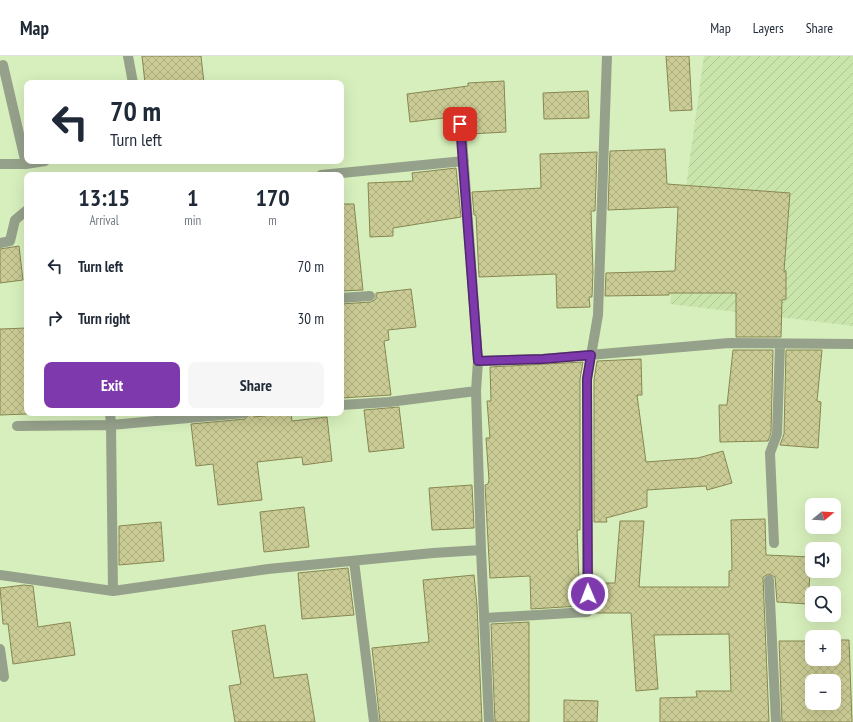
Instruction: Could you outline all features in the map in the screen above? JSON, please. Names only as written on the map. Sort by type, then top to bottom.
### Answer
[{"type":"street","points":[[128,56],[132,80]]},
{"type":"street","points":[[485,618],[587,612],[587,379],[598,315],[607,56]]},
{"type":"street","points":[[3,65],[24,155]]},
{"type":"street","points":[[460,124],[478,361],[476,391],[490,722]]},
{"type":"street","points":[[344,173],[464,161]]},
{"type":"street","points":[[0,164],[26,164]]},
{"type":"street","points":[[0,243],[10,241],[15,220],[24,212]]},
{"type":"street","points":[[344,298],[370,296]]},
{"type":"street","points":[[478,361],[543,359],[729,343],[853,344]]},
{"type":"street","points":[[774,544],[770,453],[777,434],[780,344]]},
{"type":"street","points":[[344,405],[389,402],[476,391]]},
{"type":"street","points":[[110,416],[113,591]]},
{"type":"street","points":[[17,426],[111,425],[211,416]]},
{"type":"street","points":[[0,575],[113,591],[268,569],[482,550]]},
{"type":"street","points":[[354,561],[374,722]]},
{"type":"street","points":[[769,580],[776,722]]},
{"type":"street","points":[[0,649],[4,677]]},
{"type":"shaded area","points":[[704,56],[853,56],[853,326],[670,304]]},
{"type":"building","points":[[142,56],[201,56],[204,80],[145,80]]},
{"type":"building","points":[[666,56],[689,56],[692,110],[670,111]]},
{"type":"building","points":[[504,81],[506,132],[470,134],[469,115],[410,122],[407,94],[468,86],[468,83]]},
{"type":"building","points":[[588,91],[589,118],[544,119],[543,93]]},
{"type":"building","points":[[665,149],[667,184],[790,193],[784,271],[786,271],[786,299],[782,300],[781,337],[736,337],[736,293],[669,293],[669,295],[605,296],[606,273],[675,271],[678,207],[608,210],[610,151]]},
{"type":"building","points":[[597,152],[595,211],[591,211],[593,272],[592,297],[589,297],[590,307],[557,308],[556,274],[479,277],[476,215],[474,215],[472,192],[541,188],[540,154]]},
{"type":"building","points":[[456,168],[461,217],[393,228],[393,236],[370,237],[368,183],[413,181],[412,173]]},
{"type":"building","points":[[344,204],[354,204],[363,290],[344,291]]},
{"type":"building","points":[[19,246],[23,280],[0,283],[0,249]]},
{"type":"building","points":[[411,289],[416,327],[388,330],[389,340],[384,341],[391,395],[344,398],[344,304],[371,302],[376,299],[376,293]]},
{"type":"building","points":[[24,328],[24,414],[0,415],[0,329]]},
{"type":"building","points":[[733,350],[773,350],[771,433],[768,441],[720,442],[719,405],[727,405]]},
{"type":"building","points":[[786,350],[822,350],[817,401],[821,402],[818,448],[780,445],[784,434]]},
{"type":"building","points":[[641,359],[642,395],[637,395],[646,462],[698,458],[723,451],[732,483],[707,490],[706,486],[647,490],[647,507],[606,518],[607,522],[594,522],[594,380],[597,361]]},
{"type":"building","points":[[583,362],[580,379],[580,530],[577,530],[580,606],[531,609],[530,576],[490,578],[485,485],[488,484],[489,480],[486,438],[490,438],[487,401],[491,401],[490,367]]},
{"type":"building","points":[[399,407],[404,448],[369,452],[364,410]]},
{"type":"building","points":[[248,416],[291,416],[292,421],[327,417],[332,461],[303,465],[302,457],[257,462],[262,500],[218,505],[213,464],[196,466],[191,424],[245,419]]},
{"type":"building","points":[[472,485],[474,528],[432,530],[429,488]]},
{"type":"building","points":[[304,507],[309,547],[264,552],[260,512]]},
{"type":"building","points":[[765,519],[766,555],[805,557],[805,578],[810,578],[809,586],[805,586],[805,604],[777,602],[775,577],[769,574],[763,577],[769,722],[660,722],[660,698],[697,697],[696,691],[731,691],[729,634],[654,635],[658,689],[636,691],[631,613],[595,613],[594,583],[615,583],[620,521],[644,521],[639,587],[729,587],[729,571],[732,570],[731,520]]},
{"type":"building","points":[[161,522],[164,561],[119,565],[119,526]]},
{"type":"building","points":[[348,568],[354,615],[302,619],[298,573]]},
{"type":"building","points":[[474,575],[477,605],[482,722],[380,722],[372,648],[429,642],[423,580]]},
{"type":"building","points":[[24,585],[33,586],[38,627],[70,622],[75,655],[13,664],[8,624],[3,624],[0,588]]},
{"type":"building","points":[[529,622],[529,722],[495,722],[491,624]]},
{"type":"building","points":[[265,625],[274,678],[307,674],[315,722],[235,722],[229,686],[241,684],[232,631]]},
{"type":"building","points":[[841,640],[849,640],[852,722],[782,722],[779,641],[805,641],[805,666],[841,666]]},
{"type":"building","points":[[564,700],[598,701],[597,722],[564,722]]},
{"type":"route","points":[[460,124],[478,361],[543,359],[591,355],[587,379],[588,594]]}]
